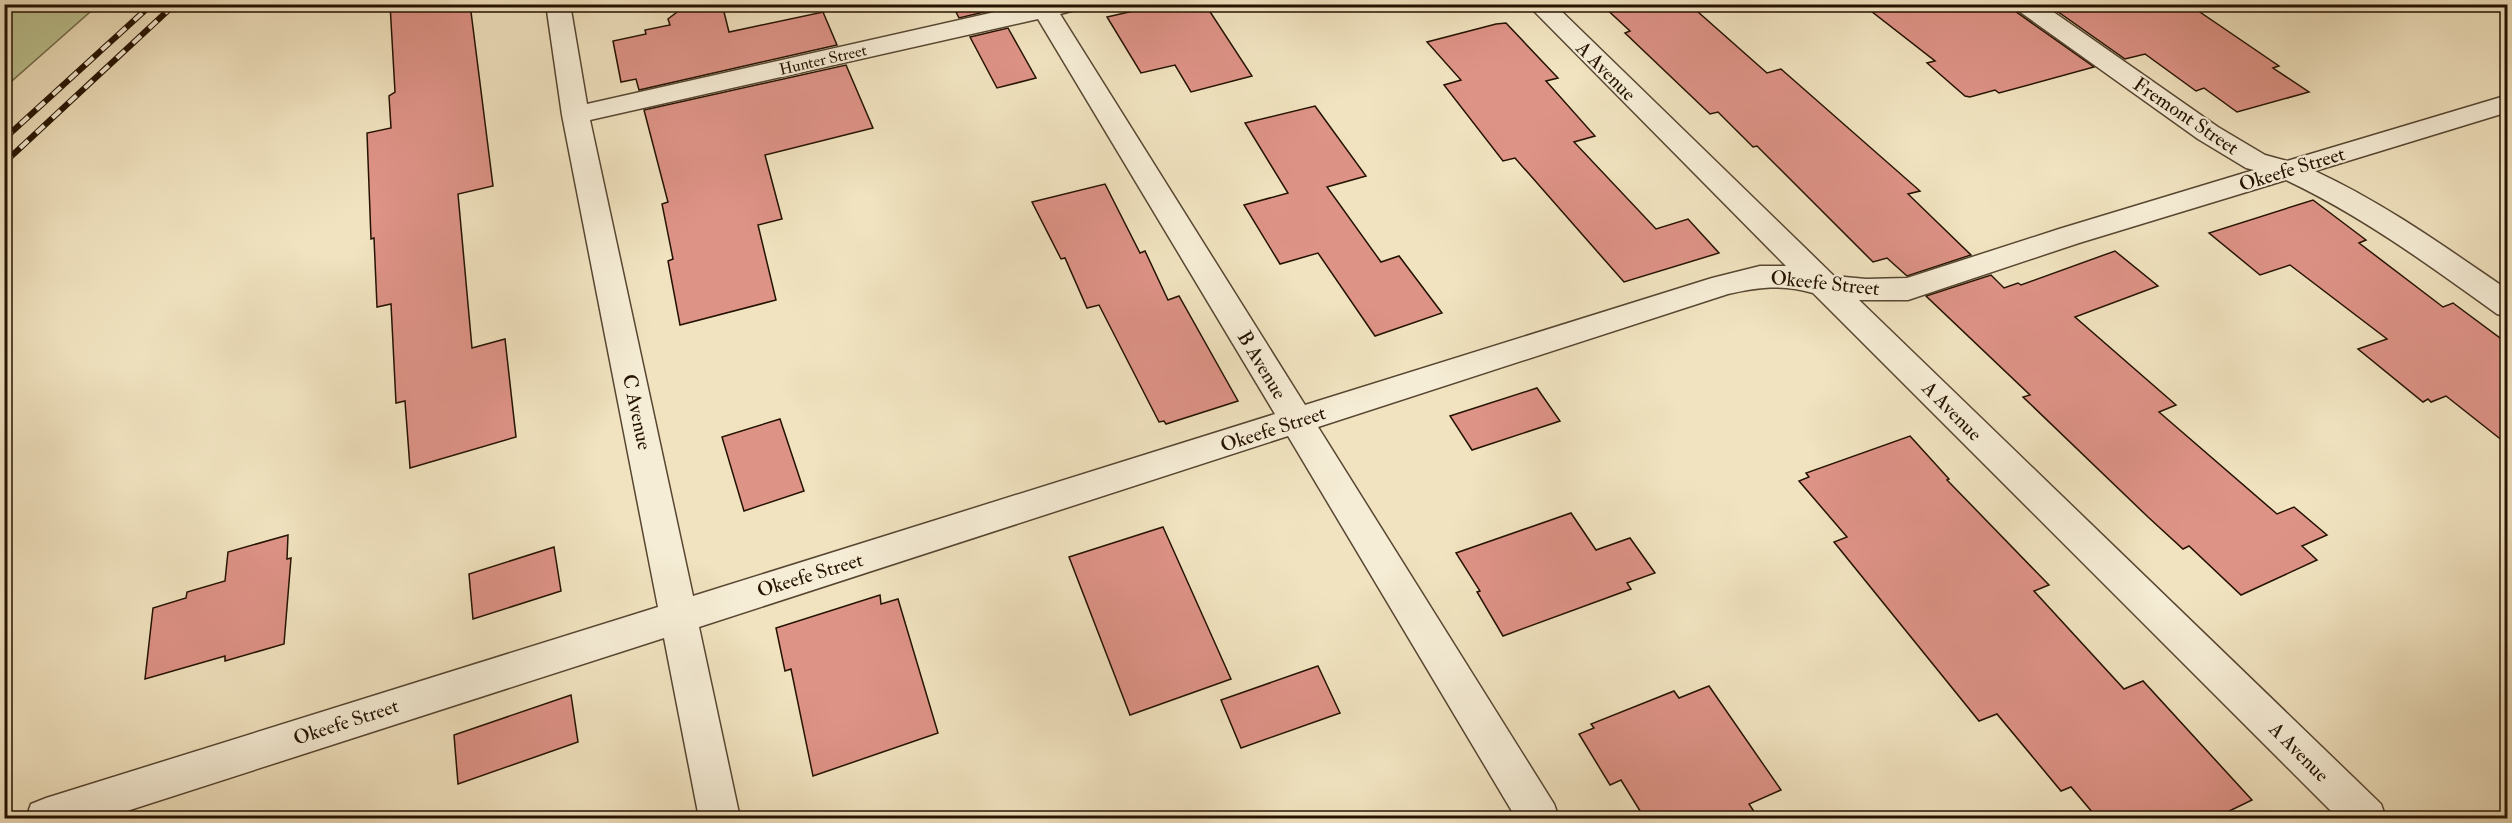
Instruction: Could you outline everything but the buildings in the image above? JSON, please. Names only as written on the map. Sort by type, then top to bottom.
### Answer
[{"type":"street","name":"C Avenue","points":[[558,4],[575,115],[720,819]]},
{"type":"street","name":"A Avenue","points":[[1539,4],[2366,819]]},
{"type":"street","name":"Fremont Street","points":[[2025,4],[2208,134],[2256,162],[2289,170],[2334,191],[2389,223],[2508,306]]},
{"type":"street","name":"Hunter Street","points":[[575,115],[1053,6]]},
{"type":"street","name":"B Avenue","points":[[1053,6],[1296,421],[1539,819]]},
{"type":"street","name":"Okeefe Street","points":[[46,819],[679,615],[1723,285],[1760,276],[1791,276],[1824,285],[1866,290],[1908,289],[2069,236],[2508,103]]},
{"type":"green space","points":[[5,4],[98,4],[98,5],[5,87]]},
{"type":"railway","points":[[4,139],[152,4]]},
{"type":"railway","points":[[4,163],[175,4]]}]
